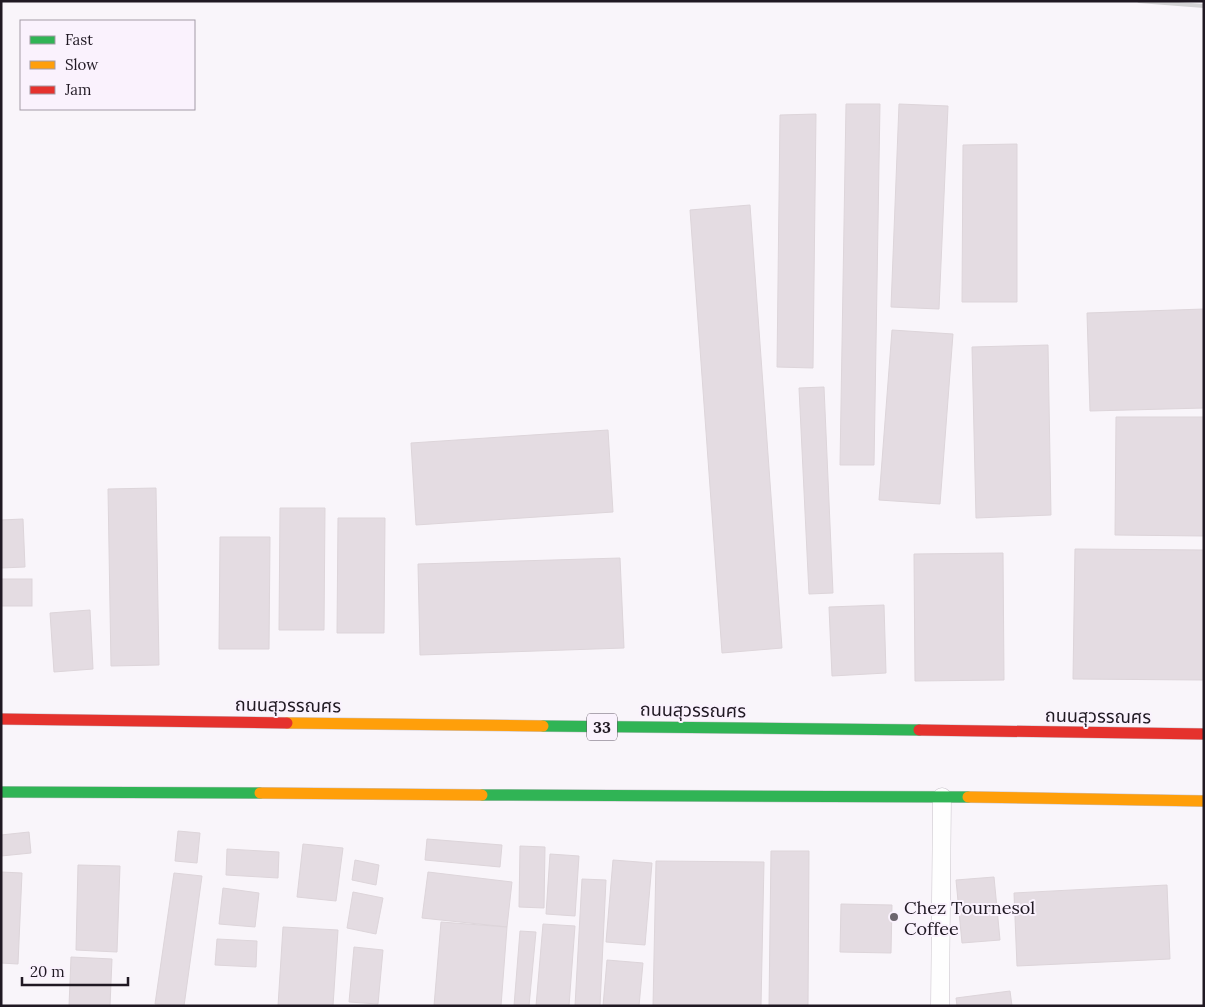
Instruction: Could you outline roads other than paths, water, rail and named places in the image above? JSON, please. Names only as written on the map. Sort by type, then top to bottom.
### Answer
[{"type":"main road","name":"ถนนสุวรรณศร","points":[[1,719],[1204,734]]},
{"type":"main road","points":[[1,792],[1204,801]]},
{"type":"lane","points":[[940,1006],[942,798]]},
{"type":"railway","points":[[1139,1],[1204,6]]},
{"type":"place","name":"Chez Tournesol Coffee","points":[[894,917]]}]
